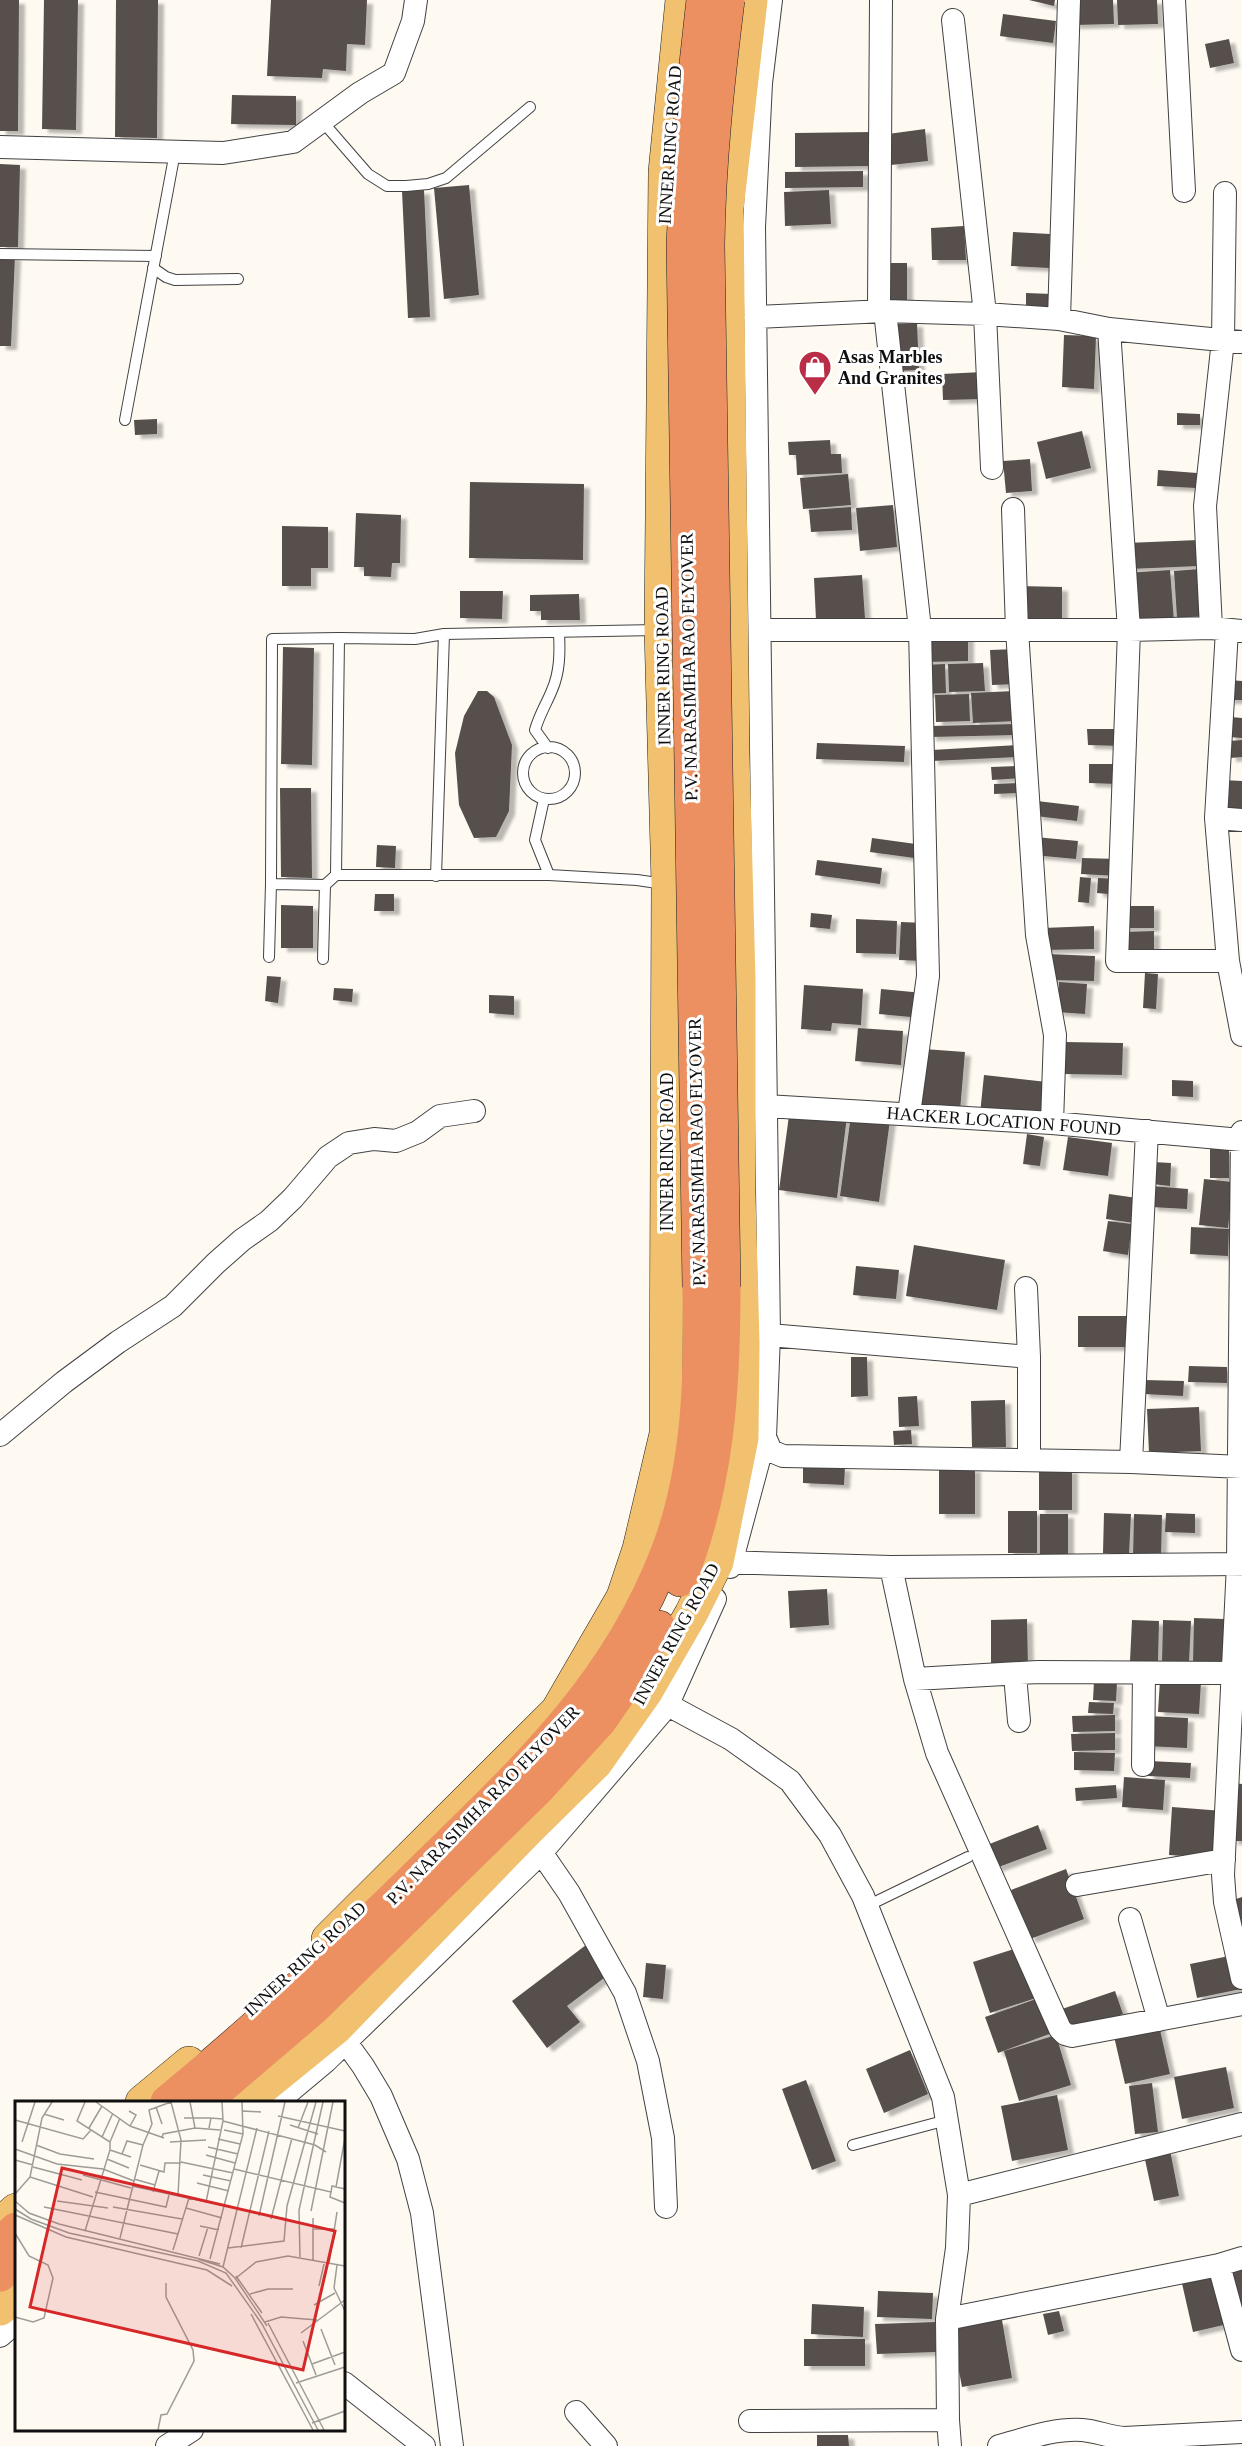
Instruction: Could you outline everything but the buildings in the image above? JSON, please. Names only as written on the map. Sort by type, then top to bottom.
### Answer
[{"type":"highway","name":"P.V. NARASIMHA RAO FLYOVER","points":[[169,2101],[289,1998],[347,1943],[486,1808],[561,1728],[606,1671],[631,1633],[668,1552],[681,1504],[699,1396],[700,1338],[683,244],[689,127],[703,0]]},
{"type":"highway","name":"P.V. NARASIMHA RAO FLYOVER","points":[[206,2101],[314,2008],[390,1936],[537,1790],[601,1720],[627,1682],[670,1605],[705,1509],[721,1398],[724,1337],[708,189],[728,0]]},
{"type":"highway","points":[[0,2243],[15,2230]]},
{"type":"highway","points":[[0,2275],[15,2261]]},
{"type":"main road","name":"INNER RING ROAD","points":[[144,2101],[291,1976],[557,1711],[623,1597],[639,1549],[666,1434],[668,884],[662,630],[665,172],[682,0]]},
{"type":"main road","name":"INNER RING ROAD","points":[[248,2101],[341,2035],[534,1842],[596,1763],[656,1699],[691,1614],[725,1562],[742,1438],[743,1343],[739,1194],[727,209],[739,85],[751,0]]},
{"type":"main road","points":[[0,2224],[15,2211]]},
{"type":"main road","points":[[0,2309],[15,2296]]},
{"type":"street","points":[[0,147],[223,153],[292,142],[360,93],[394,73],[413,21],[416,0]]},
{"type":"street","points":[[771,0],[761,83],[754,227],[769,1335],[765,1437],[725,1562],[891,1567],[1240,1564]]},
{"type":"street","points":[[881,0],[879,304],[885,311],[920,629],[928,976],[909,1114]]},
{"type":"street","points":[[1059,319],[1069,0]]},
{"type":"street","points":[[1174,0],[1184,191]]},
{"type":"street","points":[[953,20],[985,314],[992,468]]},
{"type":"street","points":[[1225,193],[1233,341],[1205,506],[1226,630],[1216,818],[1228,961],[1242,1035]]},
{"type":"street","points":[[755,317],[885,311],[985,314],[1059,319],[1109,329],[1233,341]]},
{"type":"street","points":[[1109,329],[1129,630],[1117,961],[1228,961]]},
{"type":"street","points":[[1013,509],[1017,630],[1037,935],[1055,1035],[1052,1123]]},
{"type":"street","points":[[761,630],[1226,630]]},
{"type":"street","points":[[1216,818],[1242,820]]},
{"type":"street","name":"HACKER LOCATION FOUND","points":[[766,1106],[1052,1123],[1242,1140]]},
{"type":"street","points":[[0,1435],[64,1382],[173,1306],[225,1256],[269,1221],[293,1198],[328,1157],[349,1143],[374,1139],[396,1141],[418,1132],[440,1116],[474,1111]]},
{"type":"street","points":[[1131,1462],[1148,1131]]},
{"type":"street","points":[[1242,1132],[1238,1673],[1230,1870],[1225,1902],[1242,1978]]},
{"type":"street","points":[[1026,1288],[1029,1460]]},
{"type":"street","points":[[769,1335],[1029,1357]]},
{"type":"street","points":[[765,1437],[771,1451],[783,1456],[1131,1462],[1241,1467]]},
{"type":"street","points":[[891,1567],[915,1679],[937,1753],[1060,2029],[1072,2036],[1242,2004]]},
{"type":"street","points":[[915,1679],[1038,1672],[1238,1673]]},
{"type":"street","points":[[1143,1765],[1144,1673]]},
{"type":"street","points":[[1015,1675],[1019,1720]]},
{"type":"street","points":[[656,1699],[731,1739],[790,1781],[830,1835],[867,1906],[943,2097],[959,2195],[957,2248],[946,2319],[950,2446]]},
{"type":"street","points":[[534,1842],[569,1893],[625,1993],[648,2061],[663,2138],[666,2207]]},
{"type":"street","points":[[1077,1885],[1230,1870]]},
{"type":"street","points":[[1130,1919],[1159,2020]]},
{"type":"street","points":[[280,2101],[341,2035],[381,2096],[408,2159],[422,2213],[452,2446]]},
{"type":"street","points":[[959,2195],[1242,2124]]},
{"type":"street","points":[[946,2319],[1219,2265],[1242,2258]]},
{"type":"street","points":[[1219,2265],[1242,2350]]},
{"type":"street","points":[[0,2336],[15,2323]]},
{"type":"street","points":[[345,2384],[424,2446]]},
{"type":"street","points":[[576,2412],[606,2446]]},
{"type":"street","points":[[750,2421],[948,2420]]},
{"type":"street","points":[[999,2446],[1062,2430],[1084,2430],[1113,2438],[1232,2437]]},
{"type":"street","points":[[167,2446],[190,2431]]},
{"type":"lane","points":[[322,121],[368,174],[387,186],[406,186],[428,184],[446,178],[530,107]]},
{"type":"lane","points":[[125,420],[175,152]]},
{"type":"lane","points":[[0,254],[156,256]]},
{"type":"lane","points":[[153,268],[175,280],[238,279]]},
{"type":"lane","points":[[269,957],[272,639],[415,639],[444,634],[662,630]]},
{"type":"lane","points":[[548,748],[535,730],[541,710],[553,690],[560,660],[559,633]]},
{"type":"lane","points":[[436,876],[444,634]]},
{"type":"lane","points":[[323,959],[326,885],[336,875],[339,638]]},
{"type":"lane","points":[[548,748],[563,752],[573,764],[575,772],[572,787],[566,793],[560,797],[544,799],[530,790],[524,776],[524,767],[533,754],[548,748]]},
{"type":"lane","points":[[544,799],[535,840],[549,874]]},
{"type":"lane","points":[[336,875],[549,874],[668,884],[736,885]]},
{"type":"lane","points":[[271,884],[326,885]]},
{"type":"lane","points":[[867,1906],[968,1857]]},
{"type":"lane","points":[[853,2145],[947,2120]]},
{"type":"place","name":"Asas Marbles And Granites","points":[[815,396]]}]
